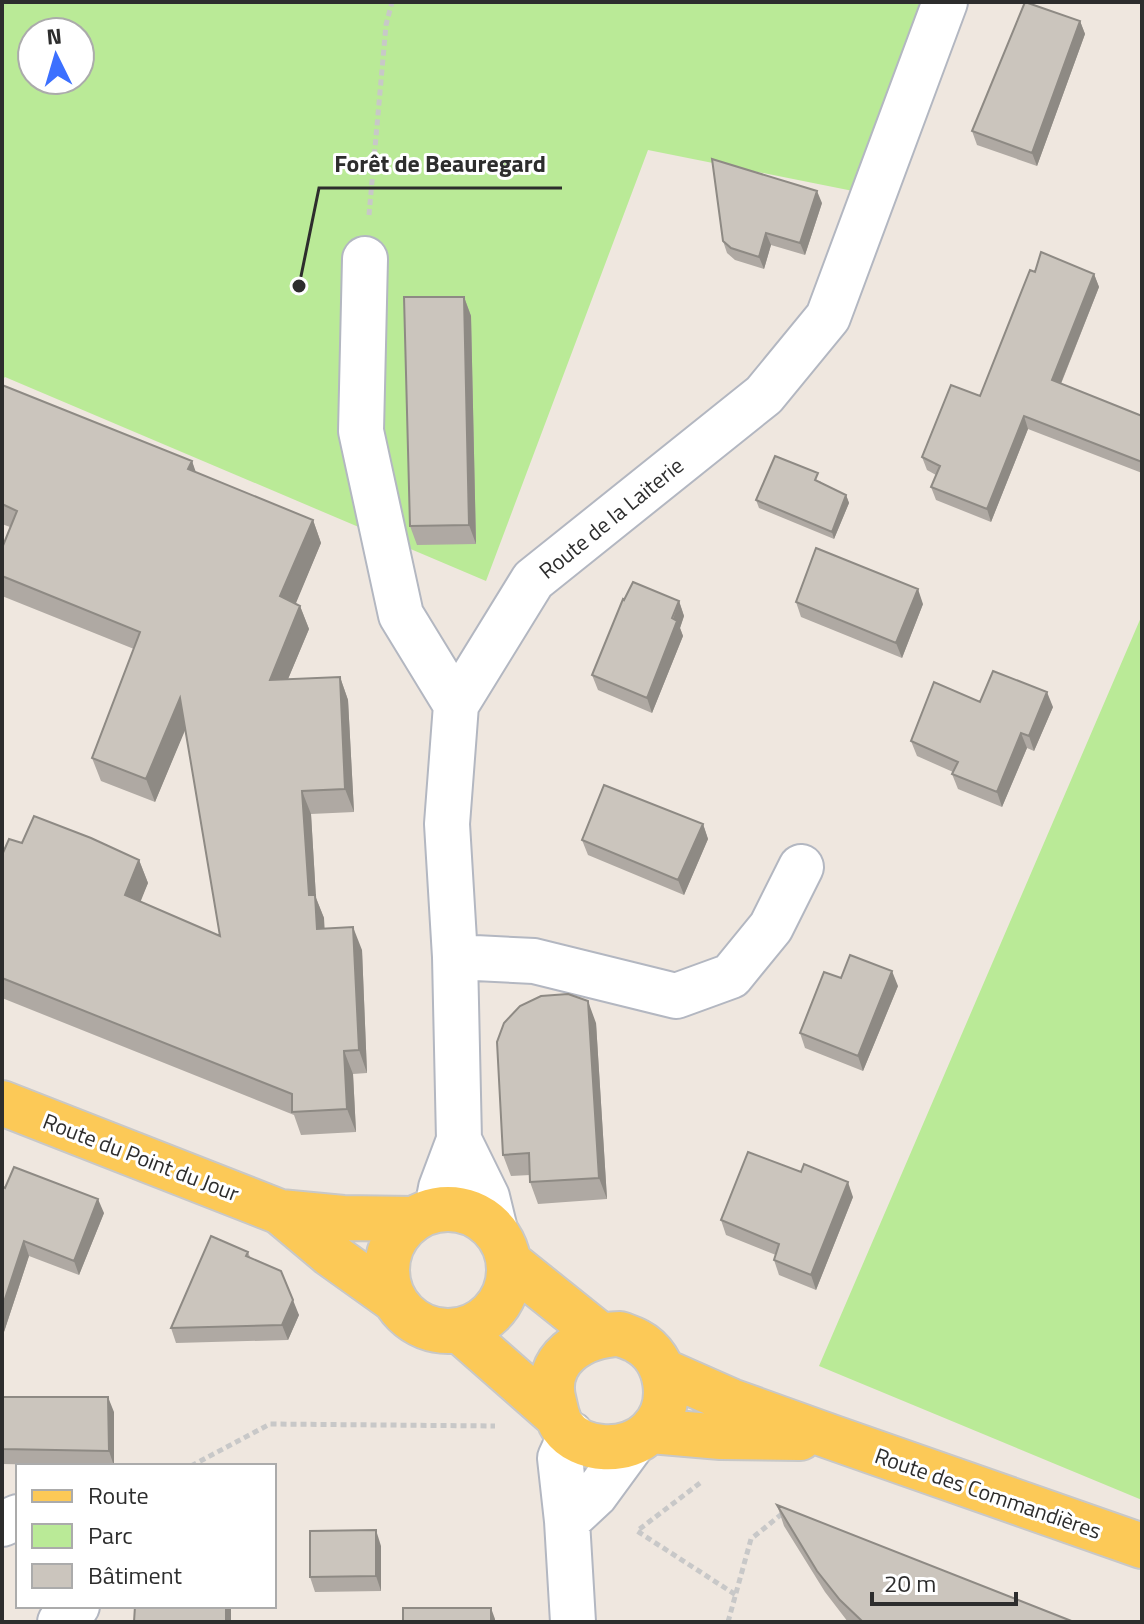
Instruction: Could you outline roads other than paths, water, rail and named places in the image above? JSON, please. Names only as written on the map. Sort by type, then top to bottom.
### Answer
[{"type":"main road","name":"Route du Point du Jour","points":[[2,1103],[280,1212],[343,1218],[425,1214]]},
{"type":"main road","points":[[458,1209],[478,1217],[502,1246],[507,1285],[498,1306],[480,1322],[459,1330],[440,1330],[421,1325],[405,1314],[393,1299],[386,1277],[388,1255],[397,1235],[425,1214],[458,1209]]},
{"type":"main road","name":"Route du Point du Jour","points":[[280,1212],[330,1254],[393,1299]]},
{"type":"main road","name":"Route des Commandières","points":[[502,1246],[600,1335],[620,1334],[638,1341],[653,1354],[663,1371],[731,1401],[1142,1546]]},
{"type":"main road","name":"Route des Commandières","points":[[459,1330],[563,1426],[590,1445],[612,1448],[642,1437],[834,1438]]},
{"type":"main road","points":[[563,1426],[552,1396],[554,1375],[564,1355],[580,1342],[600,1335]]},
{"type":"main road","points":[[642,1437],[662,1413],[667,1392],[663,1371]]},
{"type":"street","name":"Route de la Laiterie","points":[[425,1214],[441,1188],[459,1140],[455,957],[447,824],[456,705],[533,580],[764,395],[828,317],[945,2]]},
{"type":"street","points":[[365,259],[361,431],[401,615],[456,705]]},
{"type":"street","points":[[455,957],[534,961],[676,996],[731,976],[771,927],[801,867]]},
{"type":"street","name":"Route de la Laiterie","points":[[459,1140],[487,1197],[502,1246]]},
{"type":"street","points":[[563,1426],[560,1458],[573,1622]]},
{"type":"street","points":[[567,1521],[595,1495],[642,1437]]},
{"type":"street","points":[[60,1622],[76,1608]]},
{"type":"place","name":"Forêt de Beauregard","points":[[299,286]]}]
